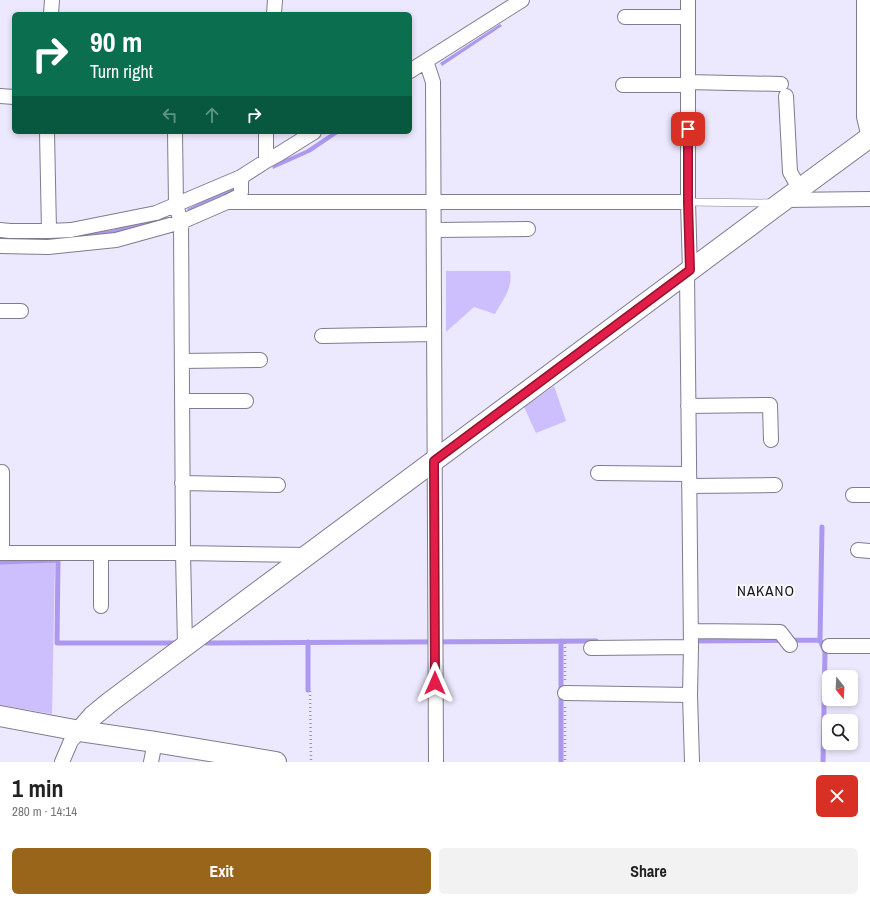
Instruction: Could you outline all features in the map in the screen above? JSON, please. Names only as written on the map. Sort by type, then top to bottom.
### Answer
[{"type":"street","points":[[51,12],[52,0]]},
{"type":"street","points":[[274,12],[275,0]]},
{"type":"street","points":[[412,70],[522,0]]},
{"type":"street","points":[[688,0],[688,406],[691,631],[690,696],[692,762]]},
{"type":"street","points":[[62,762],[71,741],[93,716],[110,702],[689,272],[799,188],[870,138],[864,117],[864,0]]},
{"type":"street","points":[[625,17],[688,17]]},
{"type":"street","points":[[426,61],[434,82],[436,762]]},
{"type":"street","points":[[623,86],[688,84],[784,90],[790,172],[799,188]]},
{"type":"street","points":[[0,96],[12,97]]},
{"type":"street","points":[[47,134],[49,231]]},
{"type":"street","points":[[175,134],[176,206],[181,222],[182,483],[185,646]]},
{"type":"street","points":[[266,134],[266,161]]},
{"type":"street","points":[[0,230],[71,230],[156,213],[176,206],[241,177],[311,134]]},
{"type":"street","points":[[0,246],[48,247],[116,240],[181,222],[239,196],[242,192],[241,177]]},
{"type":"street","points":[[781,202],[870,199]]},
{"type":"street","points":[[227,202],[688,202]]},
{"type":"street","points":[[434,230],[528,229]]},
{"type":"street","points":[[0,311],[21,311]]},
{"type":"street","points":[[322,336],[434,334]]},
{"type":"street","points":[[182,361],[260,360]]},
{"type":"street","points":[[182,401],[246,401]]},
{"type":"street","points":[[688,406],[770,405],[771,440]]},
{"type":"street","points":[[2,472],[1,553],[308,555]]},
{"type":"street","points":[[598,473],[775,485]]},
{"type":"street","points":[[182,483],[278,485]]},
{"type":"street","points":[[853,494],[870,495]]},
{"type":"street","points":[[101,553],[101,606]]},
{"type":"street","points":[[691,631],[780,632],[790,646]]},
{"type":"street","points":[[829,646],[870,646]]},
{"type":"street","points":[[591,648],[691,647]]},
{"type":"street","points":[[565,693],[690,696]]},
{"type":"street","points":[[0,716],[80,731],[276,762]]},
{"type":"street","points":[[151,762],[154,742]]},
{"type":"lane","points":[[688,202],[781,202]]},
{"type":"path","points":[[310,691],[311,760]]},
{"type":"shaded area","points":[[500,24],[502,26],[442,66],[440,63]]},
{"type":"shaded area","points":[[330,134],[338,134],[311,152],[273,169],[272,165],[306,150]]},
{"type":"shaded area","points":[[233,187],[234,190],[189,213],[187,209]]},
{"type":"shaded area","points":[[166,215],[168,218],[116,233],[57,240],[57,237],[112,230]]},
{"type":"shaded area","points":[[446,271],[510,271],[511,277],[509,289],[495,314],[474,307],[446,332]]},
{"type":"shaded area","points":[[554,386],[566,421],[536,433],[524,407]]},
{"type":"shaded area","points":[[55,562],[52,714],[0,705],[0,564]]},
{"type":"waterway","points":[[820,640],[822,527]]},
{"type":"waterway","points":[[0,562],[58,560],[57,643],[176,643]]},
{"type":"waterway","points":[[692,641],[820,640],[825,652],[823,762]]},
{"type":"waterway","points":[[561,641],[561,762]]},
{"type":"waterway","points":[[206,643],[596,641]]},
{"type":"waterway","points":[[308,642],[308,690]]},
{"type":"district","name":"NAKANO","points":[[766,590]]},
{"type":"route","points":[[435,683],[434,461],[690,270],[688,129]]}]
